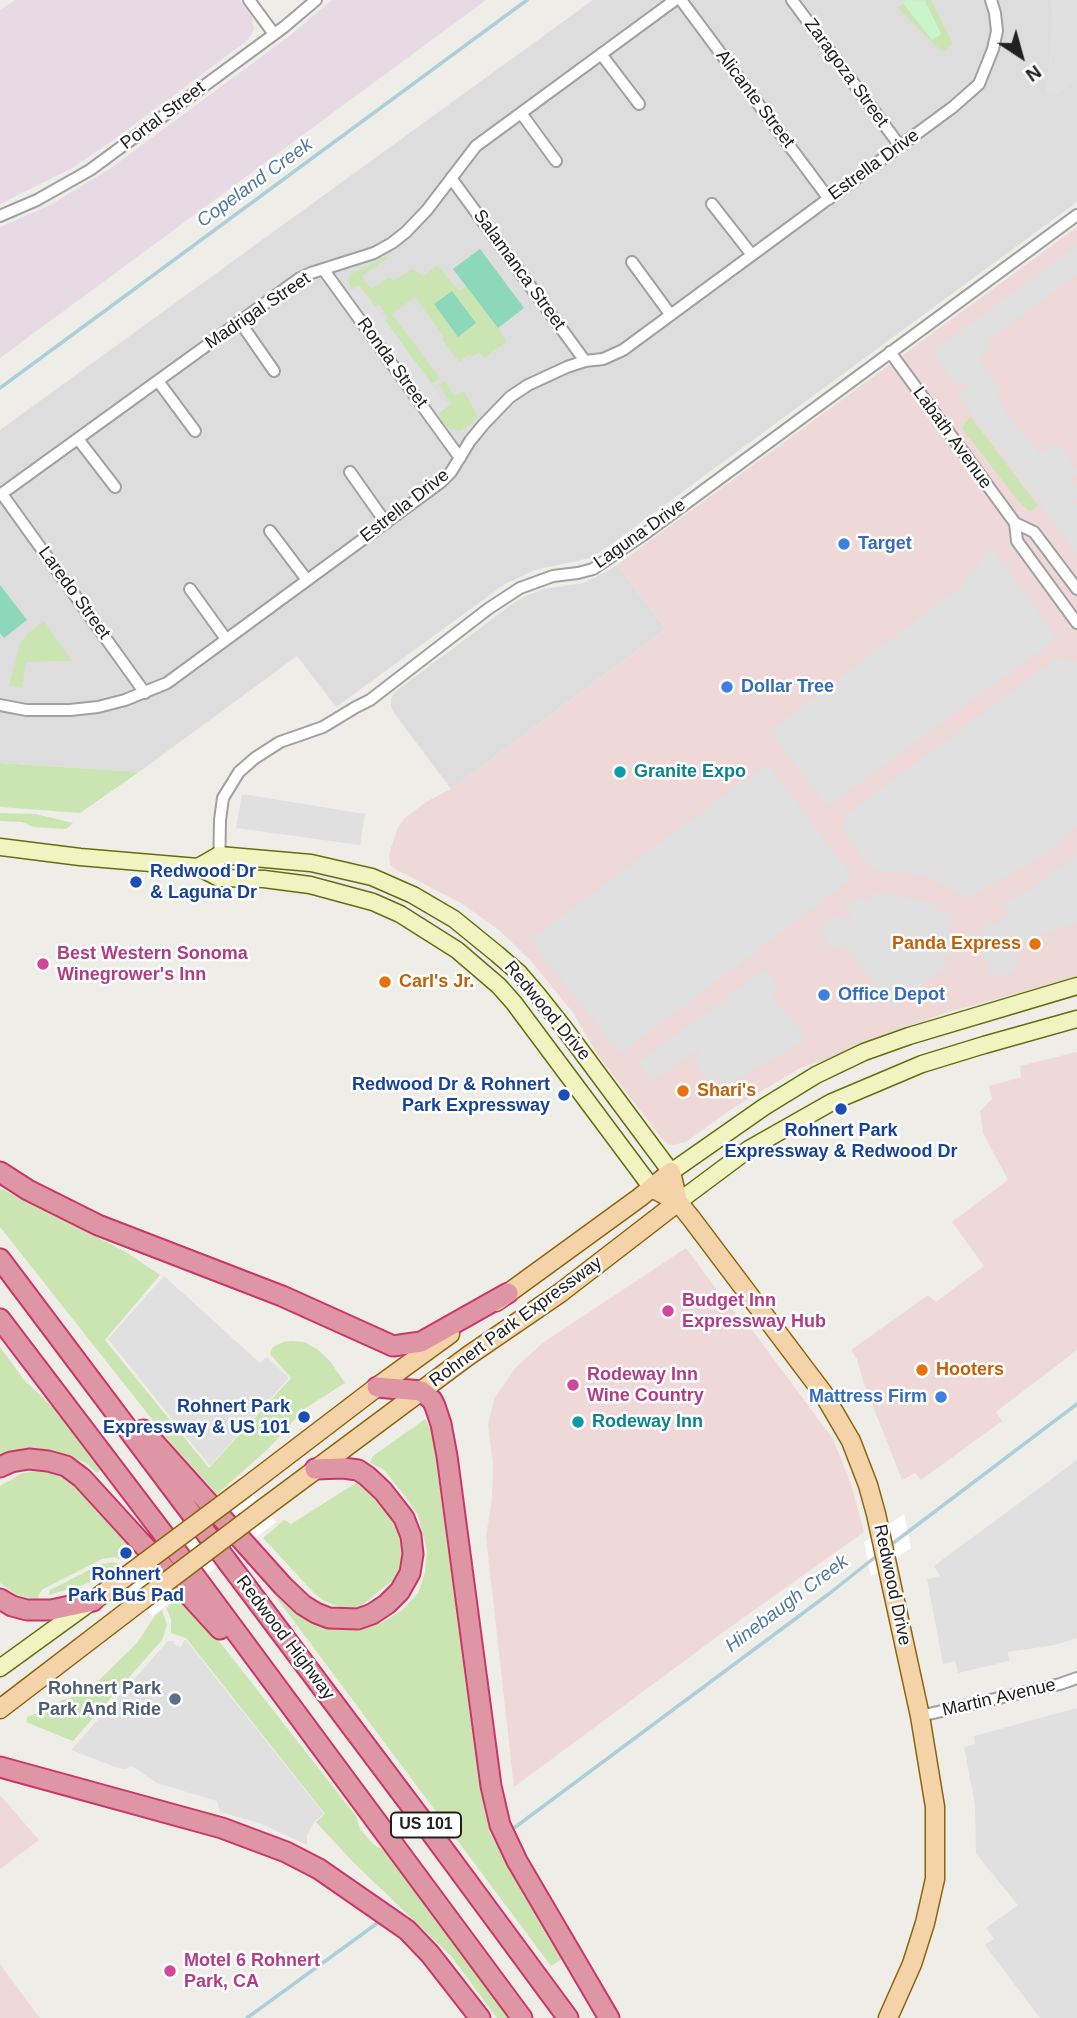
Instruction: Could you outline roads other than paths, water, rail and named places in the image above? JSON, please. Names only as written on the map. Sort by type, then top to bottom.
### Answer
[{"type":"highway","points":[[0,1172],[28,1190],[98,1225],[282,1296],[394,1346],[421,1342],[508,1293]]},
{"type":"highway","name":"Redwood Highway","points":[[0,1259],[430,1830],[568,2018]]},
{"type":"highway","name":"Redwood Highway","points":[[0,1319],[171,1544],[522,2018]]},
{"type":"highway","points":[[66,1347],[303,1605],[323,1616],[358,1619],[387,1604],[400,1591],[410,1573],[413,1554],[411,1536],[404,1518],[368,1476],[358,1470],[343,1468],[315,1469]]},
{"type":"highway","points":[[377,1387],[421,1391],[432,1400],[441,1424],[491,1786],[500,1825],[517,1861],[609,2018]]},
{"type":"highway","points":[[0,1467],[29,1459],[48,1461],[66,1466],[82,1478],[302,1720]]},
{"type":"highway","points":[[0,1599],[26,1610],[51,1610],[93,1601]]},
{"type":"highway","points":[[0,1767],[222,1828],[286,1852],[319,1869],[407,1930],[430,1954],[480,2018]]},
{"type":"main road","name":"Redwood Drive","points":[[0,847],[80,858],[198,867],[219,878],[264,879],[310,885],[356,897],[400,914],[457,950],[482,970],[514,1003],[652,1188],[678,1202],[767,1317],[822,1393],[844,1427],[857,1454],[868,1485],[888,1564],[920,1716],[935,1807],[934,1879],[925,1923],[912,1964],[888,2018]]},
{"type":"main road","points":[[198,867],[219,855]]},
{"type":"main road","name":"Redwood Drive","points":[[219,855],[311,863],[372,877],[413,895],[454,919],[519,973],[564,1028],[671,1171],[678,1202]]},
{"type":"main road","name":"Rohnert Park Expressway","points":[[0,1668],[377,1387],[652,1188],[671,1171],[764,1107],[816,1075],[875,1048],[1077,986]]},
{"type":"main road","points":[[976,1017],[984,1045]]},
{"type":"main road","name":"Rohnert Park Expressway","points":[[0,1709],[315,1469],[560,1293],[749,1149],[832,1102],[922,1064],[1077,1019]]},
{"type":"street","points":[[249,0],[274,34]]},
{"type":"street","name":"Portal Street","points":[[0,216],[37,200],[90,170],[316,0]]},
{"type":"street","name":"Madrigal Street","points":[[1,495],[300,278],[374,253],[392,243],[419,219],[476,146],[675,0]]},
{"type":"street","name":"Alicante Street","points":[[681,0],[829,199]]},
{"type":"street","name":"Zaragoza Street","points":[[792,0],[900,146]]},
{"type":"street","name":"Estrella Drive","points":[[0,705],[26,710],[98,707],[125,700],[167,683],[441,482],[451,472],[483,425],[510,397],[528,385],[567,367],[613,355],[953,107],[979,83],[994,45],[996,22],[991,0]]},
{"type":"street","points":[[601,54],[639,104]]},
{"type":"street","points":[[521,113],[556,162]]},
{"type":"street","name":"Salamanca Street","points":[[452,178],[585,362]]},
{"type":"street","points":[[712,204],[752,255]]},
{"type":"street","name":"Laguna Drive","points":[[219,878],[223,798],[239,772],[255,758],[280,742],[323,727],[370,700],[488,609],[520,588],[553,576],[593,569],[1077,215]]},
{"type":"street","points":[[632,262],[670,314]]},
{"type":"street","name":"Ronda Street","points":[[323,269],[460,458]]},
{"type":"street","points":[[240,322],[274,371]]},
{"type":"street","name":"Labath Avenue","points":[[890,352],[1015,523],[1034,532],[1077,589]]},
{"type":"street","points":[[158,381],[195,430]]},
{"type":"street","points":[[78,439],[115,487]]},
{"type":"street","points":[[350,472],[386,523]]},
{"type":"street","name":"Laredo Street","points":[[1,495],[145,693]]},
{"type":"street","name":"Labath Avenue","points":[[1015,523],[1017,541],[1077,623]]},
{"type":"street","points":[[270,531],[307,580]]},
{"type":"street","points":[[190,589],[226,639]]},
{"type":"street","name":"Martin Avenue","points":[[920,1716],[1077,1678]]},
{"type":"waterway","name":"Copeland Creek","points":[[0,388],[527,0]]},
{"type":"waterway","name":"Hinebaugh Creek","points":[[888,1547],[1077,1404]]},
{"type":"waterway","name":"Hinebaugh Creek","points":[[514,1828],[879,1554]]},
{"type":"waterway","points":[[247,2018],[379,1922]]},
{"type":"place","name":"Target","points":[[844,544]]},
{"type":"place","name":"Dollar Tree","points":[[727,687]]},
{"type":"place","name":"Granite Expo","points":[[620,772]]},
{"type":"place","name":"Redwood Dr & Laguna Dr","points":[[136,882]]},
{"type":"place","name":"Panda Express","points":[[1035,944]]},
{"type":"place","name":"Best Western Sonoma Winegrower's Inn","points":[[43,964]]},
{"type":"place","name":"Carl's Jr.","points":[[385,982]]},
{"type":"place","name":"Office Depot","points":[[824,995]]},
{"type":"place","name":"Shari's","points":[[683,1091]]},
{"type":"place","name":"Redwood Dr & Rohnert Park Expressway","points":[[564,1095]]},
{"type":"place","name":"Rohnert Park Expressway & Redwood Dr","points":[[841,1109]]},
{"type":"place","name":"Budget Inn Expressway Hub","points":[[668,1311]]},
{"type":"place","name":"Hooters","points":[[922,1370]]},
{"type":"place","name":"Rodeway Inn Wine Country","points":[[573,1385]]},
{"type":"place","name":"Mattress Firm","points":[[941,1397]]},
{"type":"place","name":"Rohnert Park Expressway & US 101","points":[[304,1417]]},
{"type":"place","name":"Rodeway Inn","points":[[578,1422]]},
{"type":"place","name":"Rohnert Park Bus Pad","points":[[126,1553]]},
{"type":"place","name":"Rohnert Park Park And Ride","points":[[175,1699]]},
{"type":"place","name":"Motel 6 Rohnert Park, CA","points":[[170,1971]]}]
